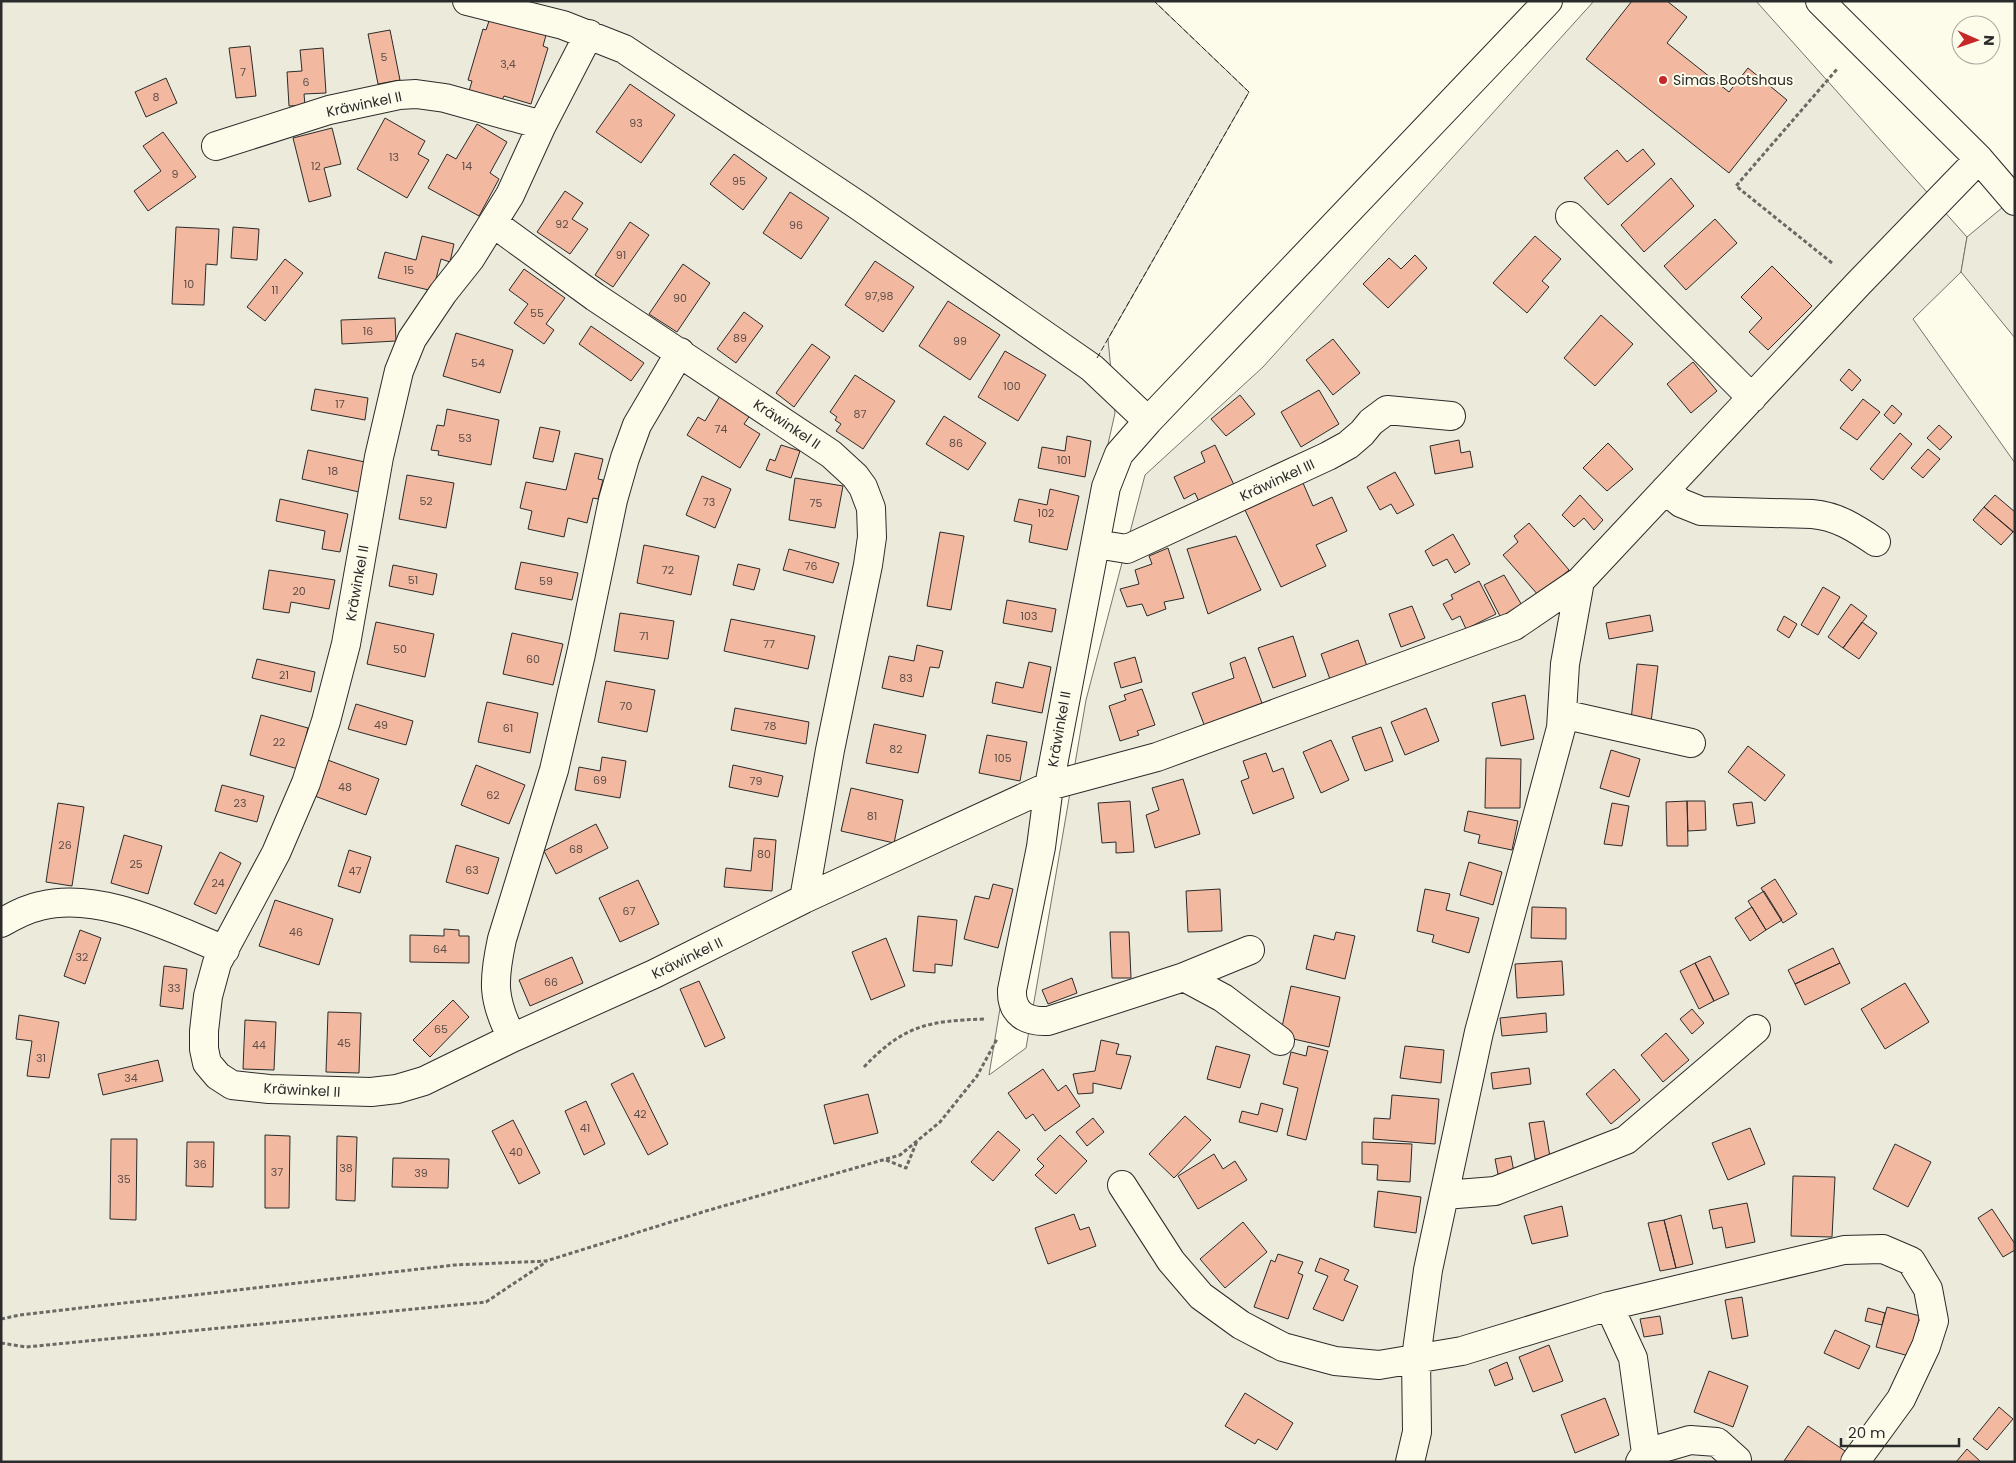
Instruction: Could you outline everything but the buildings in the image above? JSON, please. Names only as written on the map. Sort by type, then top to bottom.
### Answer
[{"type":"lane","points":[[466,1],[563,25],[624,49],[859,206],[1092,368],[1148,421]]},
{"type":"lane","name":"Kräwinkel II","points":[[589,34],[542,125],[513,189],[470,259],[432,310],[405,354],[387,419],[346,644],[326,721],[306,783],[276,853],[217,963],[208,996],[204,1031],[204,1049],[207,1063],[212,1071],[232,1085],[371,1092],[396,1089],[424,1081],[512,1038],[654,974],[804,899],[1049,786],[1106,487],[1119,454],[1148,421],[1548,1]]},
{"type":"lane","points":[[1820,1],[1979,159],[2015,200]]},
{"type":"lane","name":"Kräwinkel II","points":[[216,146],[329,110],[399,95],[416,94],[446,98],[542,125]]},
{"type":"lane","points":[[1250,950],[1184,977],[1048,1022],[1026,1020],[1014,1008],[1008,1007],[1041,847],[1049,786],[1157,757],[1514,626],[1580,581],[1858,284],[1979,159]]},
{"type":"lane","points":[[1570,216],[1752,398]]},
{"type":"lane","name":"Kräwinkel II","points":[[493,223],[595,297],[831,454],[855,476],[869,500],[872,526],[871,548],[830,750],[804,899]]},
{"type":"lane","points":[[512,1038],[501,1016],[496,996],[496,965],[502,939],[554,770],[581,654],[613,500],[625,458],[637,425],[680,352]]},
{"type":"lane","name":"Kräwinkel III","points":[[1096,544],[1128,549],[1348,446],[1371,422],[1387,410],[1451,416]]},
{"type":"lane","points":[[1665,490],[1681,503],[1701,511],[1830,516],[1846,523],[1876,542]]},
{"type":"lane","points":[[1410,1462],[1417,1432],[1416,1358],[1428,1270],[1479,1032],[1561,728],[1565,664],[1580,581]]},
{"type":"lane","points":[[1562,714],[1691,743]]},
{"type":"lane","points":[[1,924],[22,912],[42,905],[59,903],[92,905],[133,914],[225,950]]},
{"type":"lane","points":[[1184,977],[1223,998],[1280,1041]]},
{"type":"lane","points":[[1444,1195],[1495,1191],[1626,1140],[1756,1029]]},
{"type":"lane","points":[[1122,1185],[1171,1261],[1201,1296],[1241,1325],[1283,1347],[1335,1361],[1379,1365],[1462,1351],[1609,1306],[1844,1250],[1883,1249],[1911,1261],[1928,1289],[1934,1321],[1926,1346],[1901,1399],[1855,1462]]},
{"type":"lane","points":[[1609,1306],[1633,1358],[1643,1457],[1690,1440],[1717,1442],[1737,1460]]},
{"type":"path","points":[[1858,284],[1736,186],[1860,42]]},
{"type":"path","points":[[864,1067],[882,1048],[905,1032],[930,1023],[1008,1007]]},
{"type":"path","points":[[1,1319],[20,1315],[454,1265],[546,1261],[706,1211],[885,1160],[900,1155],[940,1122],[977,1076],[996,1043],[1008,1007]]},
{"type":"path","points":[[885,1160],[906,1168],[918,1140]]},
{"type":"path","points":[[1,1343],[26,1347],[486,1302],[546,1261]]},
{"type":"shaded area","points":[[1,1],[1154,1],[1249,92],[1108,339],[1115,413],[1053,688],[989,1075],[1026,1048],[1086,700],[1145,475],[1263,367],[1594,1],[1756,1],[1967,237],[1961,272],[1913,319],[2015,463],[2015,1462],[1,1462]]},
{"type":"shaded area","points":[[2015,197],[2015,338],[1961,272],[1967,237]]},
{"type":"fence","points":[[1097,358],[1249,92],[1154,1]]},
{"type":"place","name":"Simas Bootshaus","points":[[1663,80]]}]
